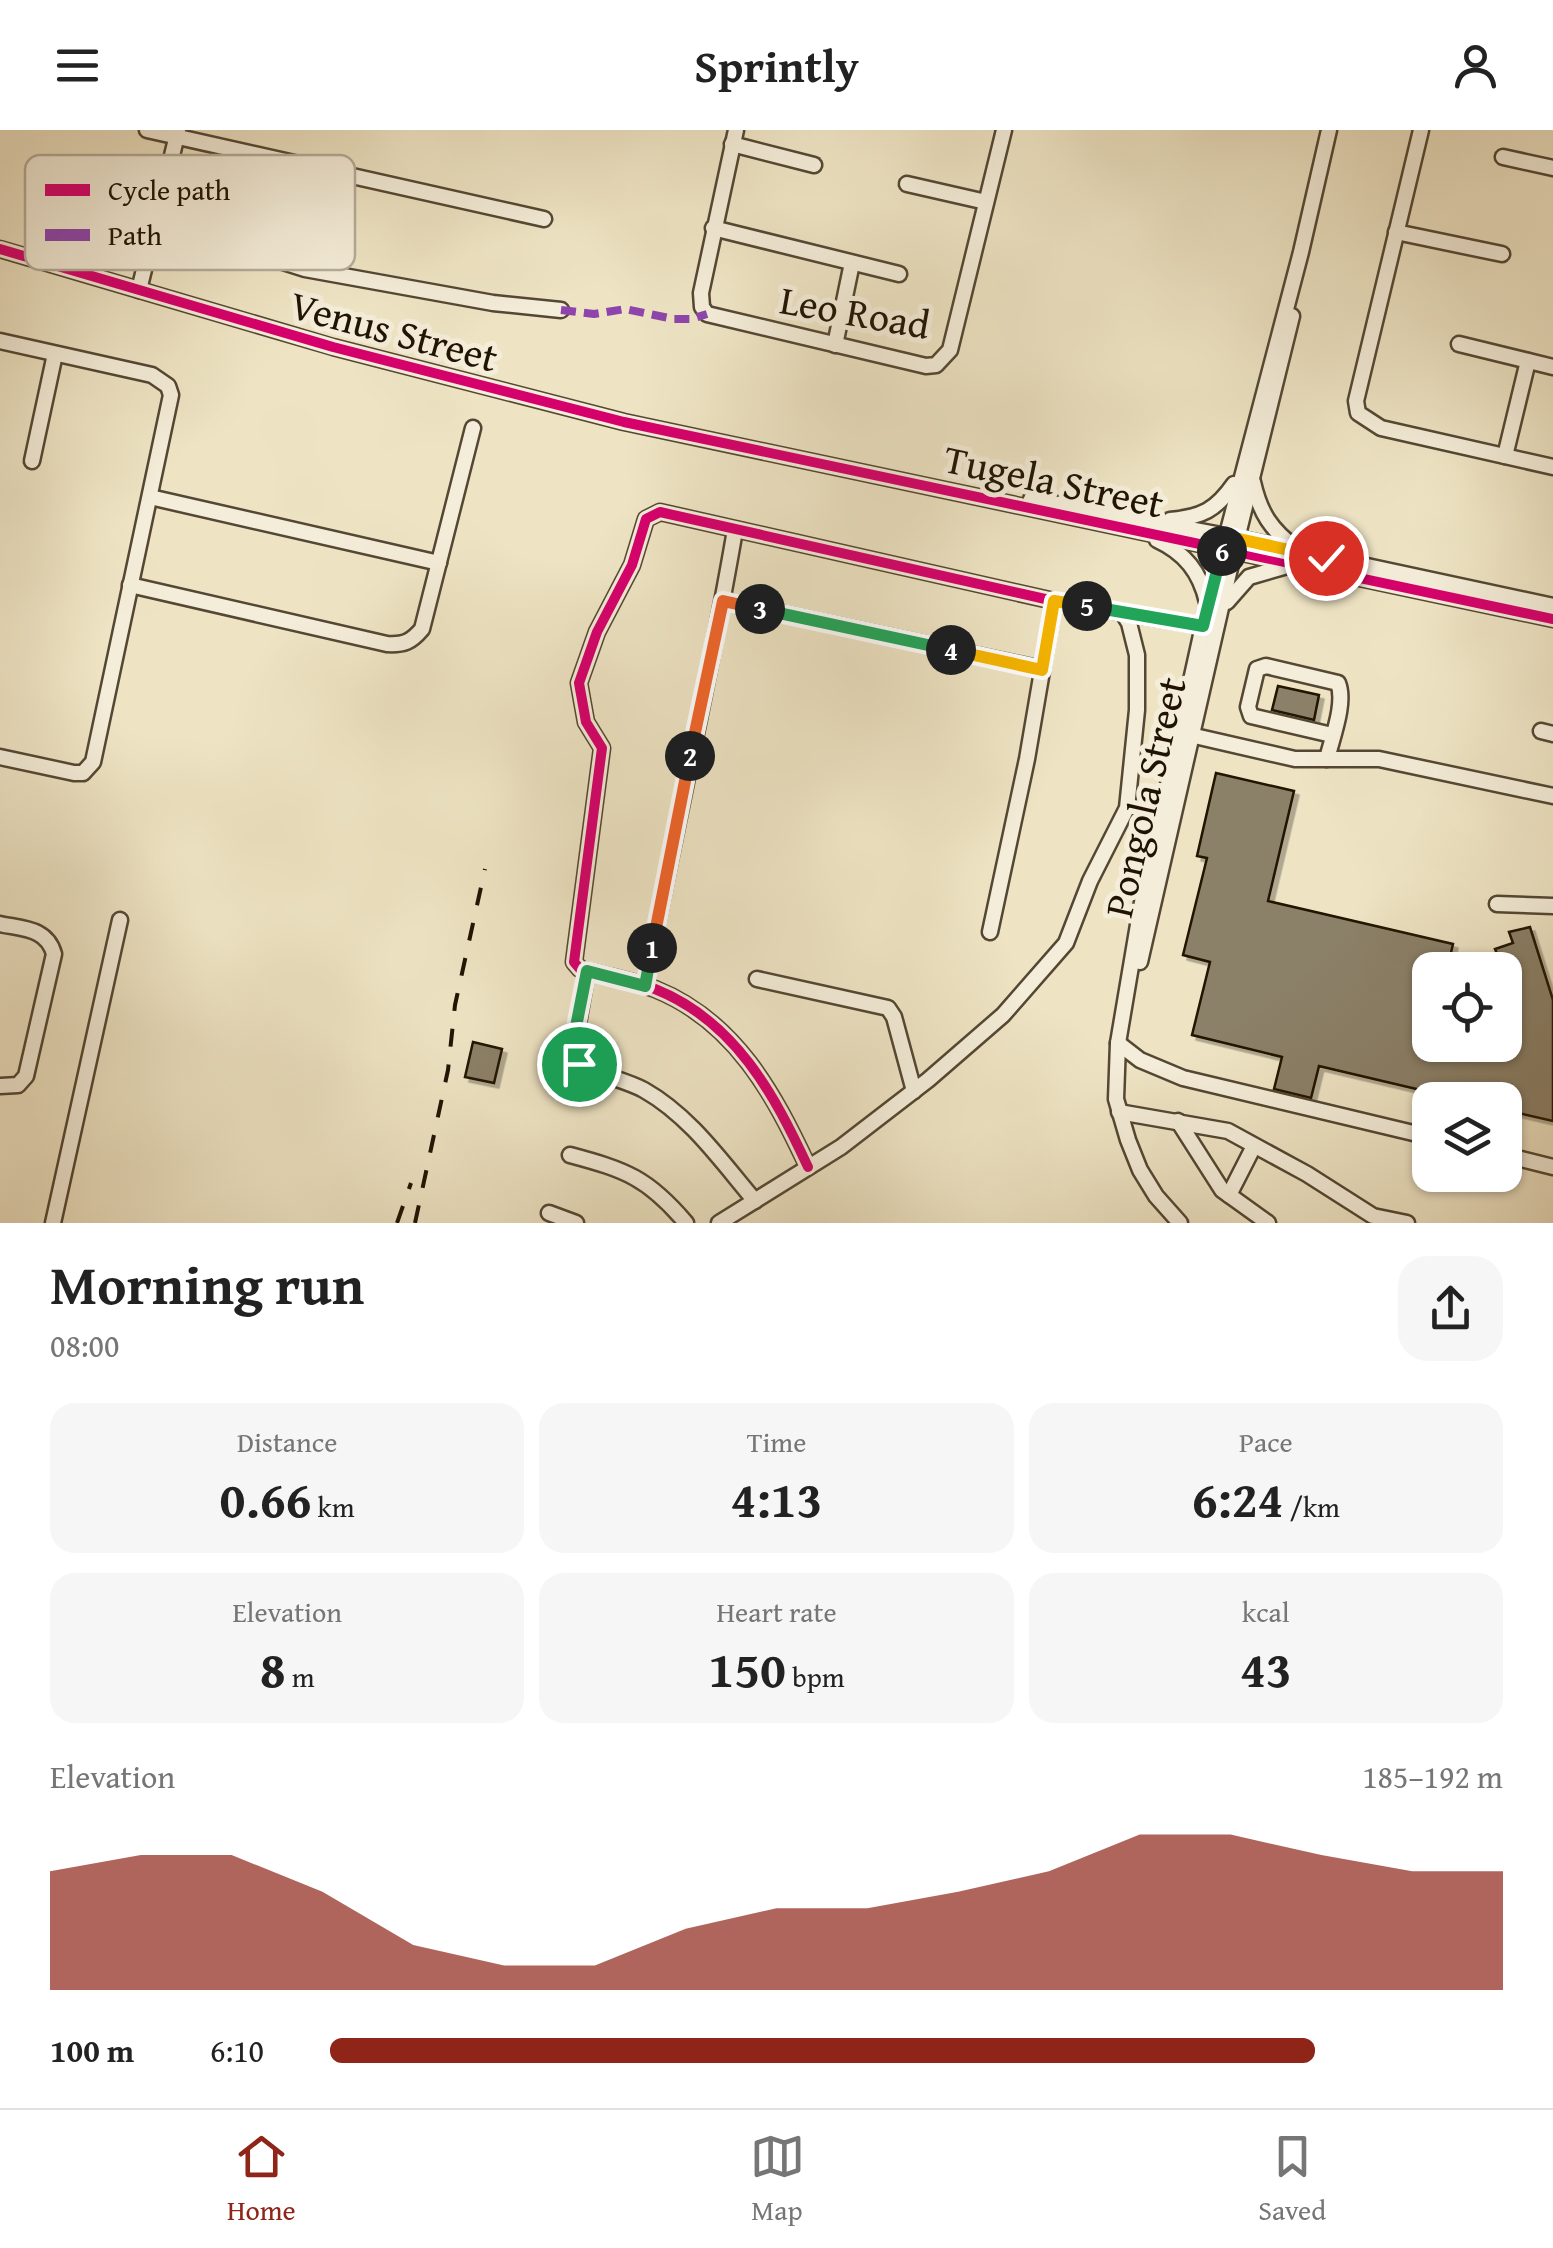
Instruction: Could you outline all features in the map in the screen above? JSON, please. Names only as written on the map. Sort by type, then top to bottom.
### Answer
[{"type":"street","points":[[147,130],[178,133],[272,155]]},
{"type":"street","name":"Leo Road","points":[[734,137],[701,293],[702,307],[708,314],[936,366],[950,350],[1004,130]]},
{"type":"street","name":"Pongola Street","points":[[1180,1223],[1140,1170],[1119,1112],[1118,1043],[1135,984],[1229,544],[1283,359],[1301,252],[1329,130]]},
{"type":"street","points":[[1422,130],[1356,401],[1358,413],[1381,428],[1553,467]]},
{"type":"street","points":[[734,137],[814,165]]},
{"type":"street","points":[[1503,157],[1553,168]]},
{"type":"street","points":[[355,175],[544,219]]},
{"type":"street","points":[[907,184],[986,202]]},
{"type":"street","points":[[713,228],[899,274]]},
{"type":"street","points":[[1396,232],[1502,254]]},
{"type":"street","name":"Venus Street","points":[[0,249],[25,256]]},
{"type":"street","points":[[834,345],[852,263]]},
{"type":"street","name":"Venus Street","points":[[72,270],[333,347],[542,402]]},
{"type":"street","points":[[140,290],[145,270]]},
{"type":"street","points":[[311,270],[493,303],[561,310]]},
{"type":"street","points":[[0,341],[152,375],[168,386],[171,395],[96,753],[89,769],[74,773],[0,757]]},
{"type":"street","points":[[1459,344],[1553,366]]},
{"type":"street","points":[[32,461],[55,354]]},
{"type":"street","points":[[1505,456],[1528,361]]},
{"type":"street","name":"Tugela Street","points":[[542,402],[946,488],[1070,505],[1143,526],[1229,544],[1553,606]]},
{"type":"street","points":[[130,585],[387,644],[402,645],[413,640],[422,629],[473,428]]},
{"type":"street","points":[[1247,474],[1268,524],[1300,558],[1249,577],[1214,610],[1203,585],[1182,555],[1143,526],[1208,514],[1247,474]]},
{"type":"street","points":[[150,497],[439,562]]},
{"type":"street","points":[[808,1168],[766,1083],[736,1046],[678,1000],[645,986],[576,967],[573,955],[602,748],[600,739],[586,722],[578,682],[632,565],[646,519],[660,512],[1054,601],[1203,626]]},
{"type":"street","points":[[645,986],[735,530]]},
{"type":"street","name":"Tugela Street","points":[[1300,558],[1553,618]]},
{"type":"street","points":[[723,601],[1042,670]]},
{"type":"street","points":[[990,932],[1054,601]]},
{"type":"street","name":"Pongola Street","points":[[1186,734],[1203,626],[1214,610]]},
{"type":"street","points":[[718,1223],[841,1147],[914,1091],[1003,1015],[1047,968],[1071,934],[1090,881],[1124,818],[1137,710],[1137,655],[1122,612]]},
{"type":"street","points":[[1327,759],[1341,692],[1338,683],[1266,666],[1257,669],[1248,706],[1251,716],[1332,734]]},
{"type":"street","points":[[1186,734],[1294,759],[1380,760],[1549,798]]},
{"type":"street","points":[[1497,904],[1553,906]]},
{"type":"street","points":[[54,1223],[120,920]]},
{"type":"street","points":[[0,924],[40,933],[51,943],[54,954],[26,1076],[18,1085],[0,1086]]},
{"type":"street","points":[[587,971],[572,1059],[629,1082],[662,1102],[701,1138],[754,1201]]},
{"type":"street","points":[[757,979],[888,1008],[894,1017],[914,1091]]},
{"type":"street","points":[[1118,1043],[1140,1060],[1183,1078],[1412,1133]]},
{"type":"street","points":[[1119,1112],[1228,1131],[1307,1174],[1373,1220],[1406,1223]]},
{"type":"street","points":[[1178,1120],[1210,1176],[1228,1195],[1268,1223]]},
{"type":"street","points":[[1228,1195],[1254,1146]]},
{"type":"street","points":[[570,1156],[621,1170],[646,1182],[664,1196],[686,1223]]},
{"type":"street","points":[[1522,1159],[1553,1166]]},
{"type":"street","points":[[549,1213],[576,1223]]},
{"type":"building","points":[[1278,686],[1319,695],[1314,720],[1272,710]]},
{"type":"building","points":[[1216,773],[1294,791],[1268,901],[1453,944],[1451,952],[1412,952],[1412,1062],[1522,1062],[1522,952],[1495,949],[1513,943],[1509,932],[1530,927],[1553,1000],[1553,1121],[1522,1114],[1522,1082],[1412,1082],[1412,1088],[1319,1066],[1311,1098],[1274,1089],[1282,1057],[1192,1035],[1210,962],[1183,955],[1207,858],[1197,856]]},
{"type":"building","points":[[473,1042],[502,1049],[494,1083],[465,1077]]},
{"type":"railway","points":[[415,1223],[448,1070],[455,1005],[485,869]]},
{"type":"railway","points":[[397,1223],[411,1183]]},
{"type":"marked path","points":[[561,310],[594,314],[625,309],[674,319],[707,314]]},
{"type":"cycle path","points":[[0,249],[25,256]]},
{"type":"cycle path","points":[[71,270],[333,347],[624,422],[1553,619]]},
{"type":"cycle path","points":[[808,1167],[766,1087],[730,1040],[708,1020],[655,989],[580,969],[574,962],[602,748],[586,722],[579,683],[597,632],[632,565],[646,519],[660,512],[1054,601],[1203,626]]},
{"type":"route","points":[[579,1064],[574,1062],[571,1052],[587,971],[645,986],[682,788],[723,601],[1042,670],[1054,601],[1203,626],[1225,536],[1326,558]]}]
